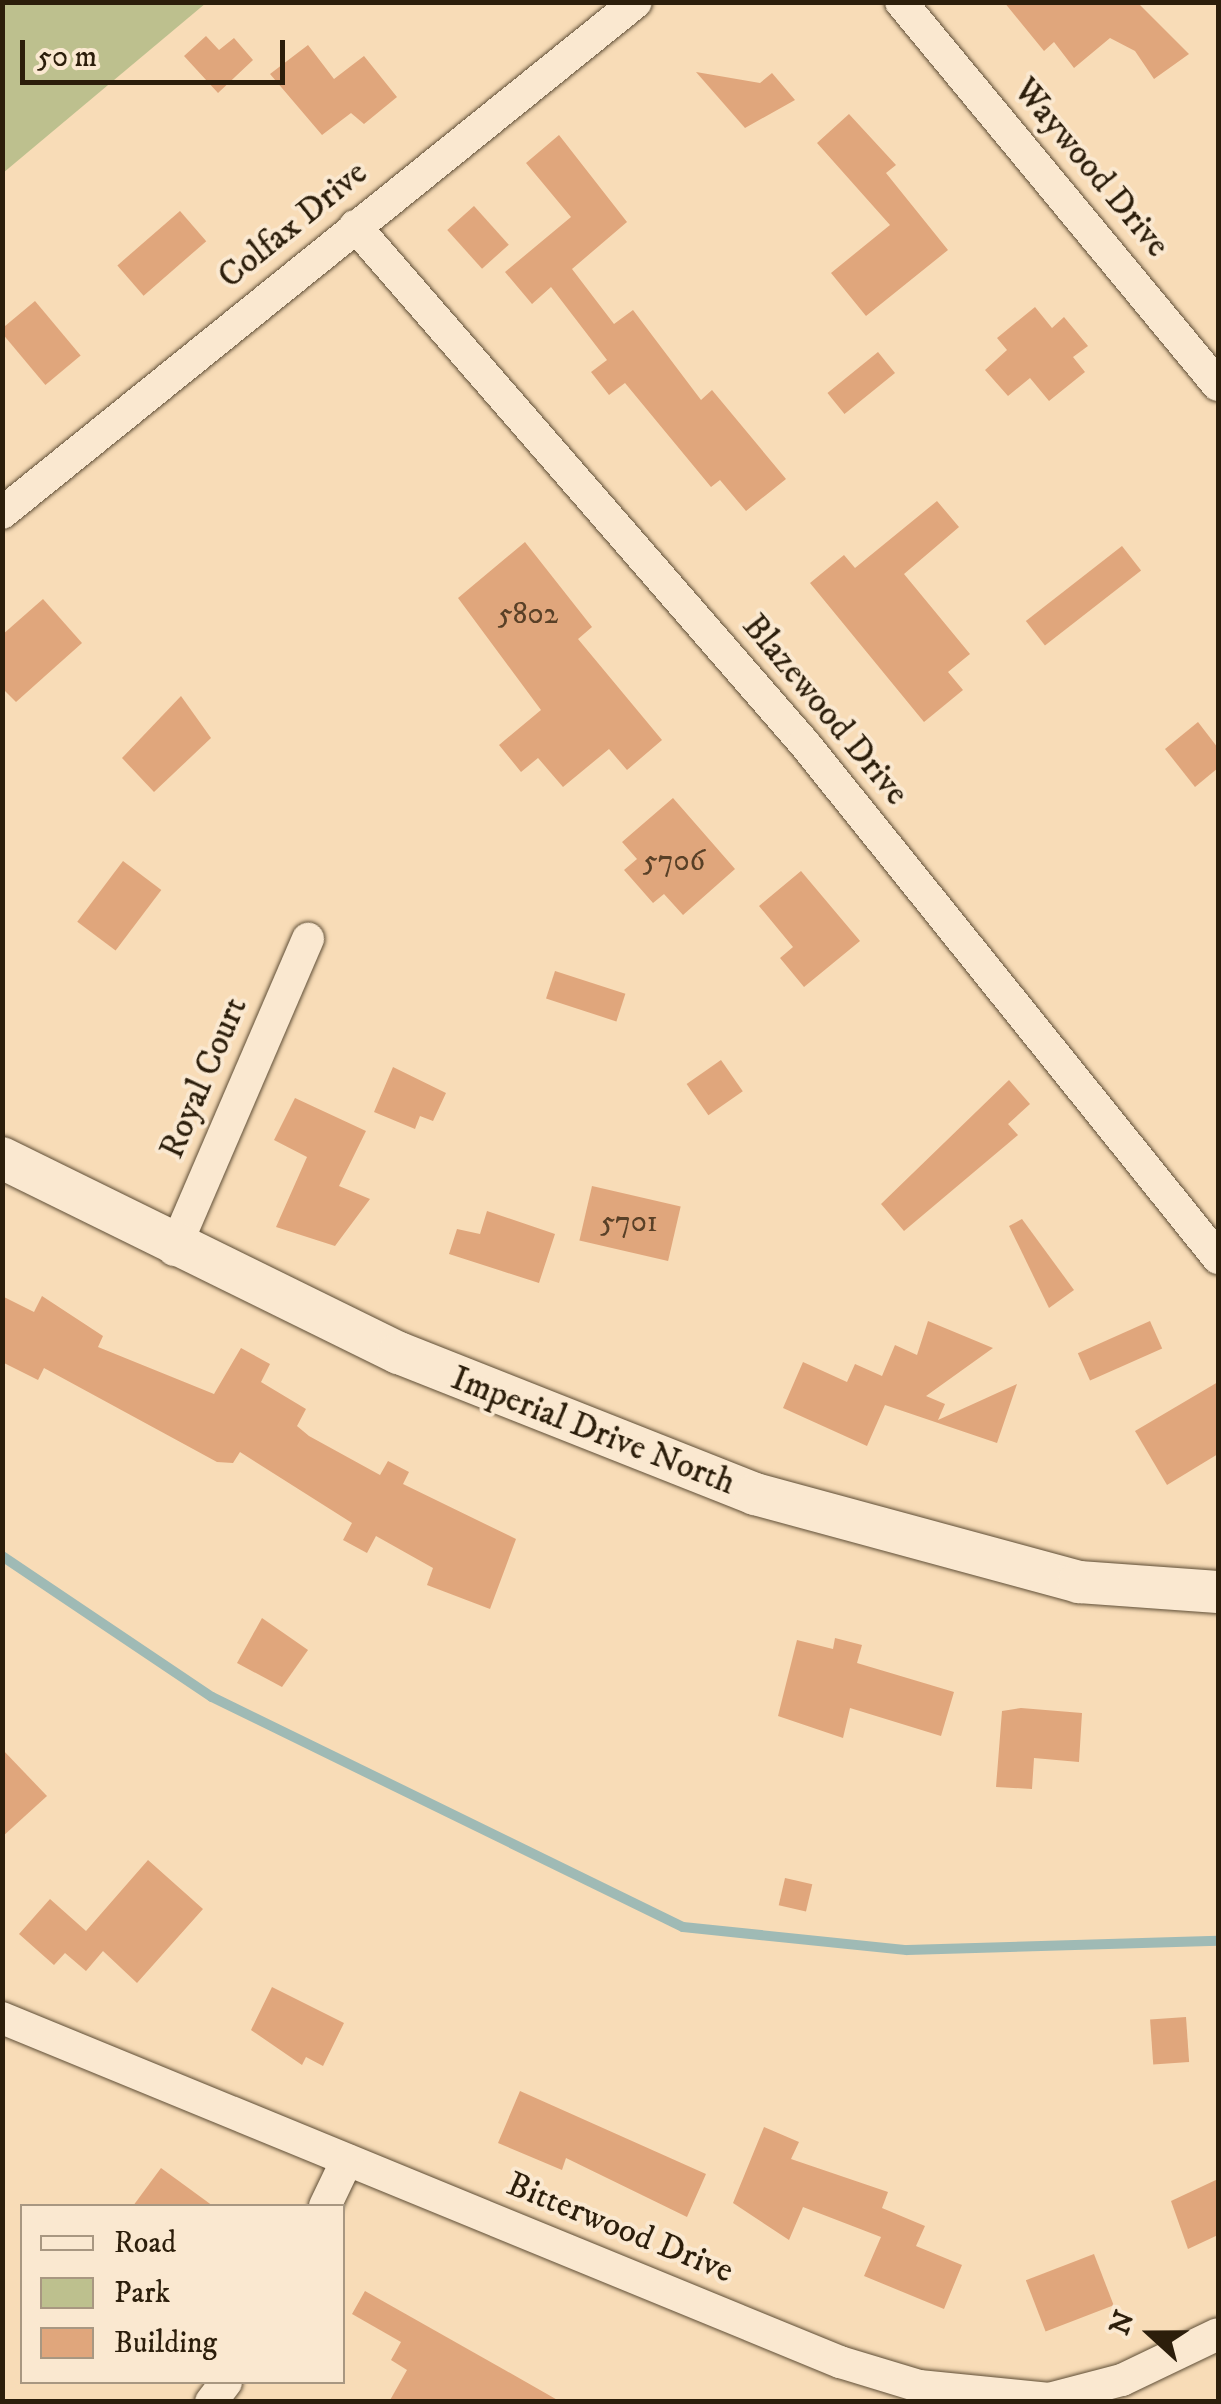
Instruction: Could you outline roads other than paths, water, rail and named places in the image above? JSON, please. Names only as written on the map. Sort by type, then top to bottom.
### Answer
[{"type":"street","name":"Colfax Drive","points":[[2,513],[636,2]]},
{"type":"street","name":"Waywood Drive","points":[[902,2],[1218,385]]},
{"type":"street","name":"Blazewood Drive","points":[[355,226],[804,743],[1218,1258]]},
{"type":"street","name":"Royal Court","points":[[174,1250],[308,939]]},
{"type":"street","name":"Imperial Drive North","points":[[2,1158],[174,1250],[540,1414],[755,1494],[1079,1582],[1218,1592]]},
{"type":"street","name":"Bitterwood Drive","points":[[2,2018],[347,2160],[919,2386],[1048,2398],[1122,2380],[1218,2334]]},
{"type":"street","points":[[326,2204],[347,2160]]},
{"type":"waterway","points":[[2,1556],[212,1697],[683,1927],[907,1950],[1218,1941]]}]
